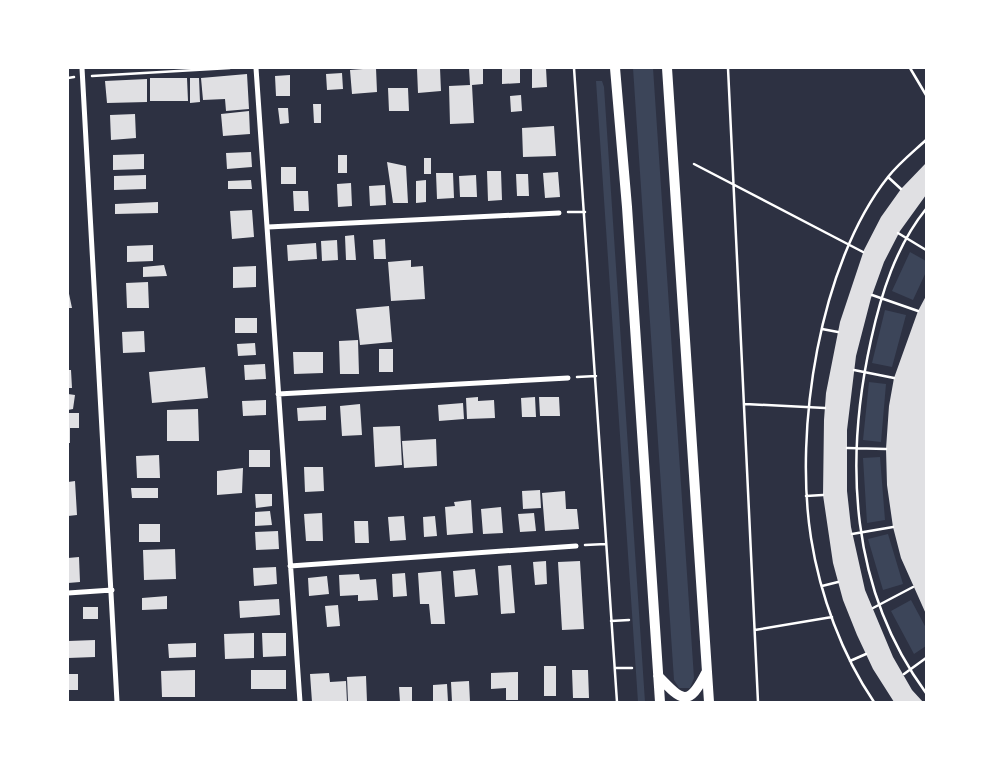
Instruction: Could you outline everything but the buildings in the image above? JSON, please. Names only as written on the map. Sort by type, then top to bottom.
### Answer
[{"type":"main road","points":[[616,68],[660,702]]},
{"type":"main road","points":[[667,68],[709,702]]},
{"type":"main road","points":[[658,676],[673,692],[682,697],[690,697],[697,691],[707,672]]},
{"type":"street","points":[[82,68],[84,77],[117,702]]},
{"type":"street","points":[[256,68],[300,702]]},
{"type":"street","points":[[268,227],[559,213]]},
{"type":"street","points":[[278,394],[568,378]]},
{"type":"street","points":[[290,566],[576,546]]},
{"type":"street","points":[[68,593],[112,590]]},
{"type":"path","points":[[68,78],[230,68]]},
{"type":"path","points":[[574,68],[617,702]]},
{"type":"path","points":[[728,68],[758,702]]},
{"type":"path","points":[[910,68],[926,95]]},
{"type":"path","points":[[874,702],[850,661],[832,617],[822,586],[811,539],[806,496],[809,407],[822,329],[850,244],[888,177],[926,140]]},
{"type":"path","points":[[694,164],[734,183],[864,252]]},
{"type":"path","points":[[888,177],[901,189]]},
{"type":"path","points":[[926,209],[906,238],[881,298],[864,372],[857,424],[856,449],[856,492],[860,533],[870,577],[911,670],[926,693]]},
{"type":"path","points":[[559,213],[585,212]]},
{"type":"path","points":[[898,233],[926,250]]},
{"type":"path","points":[[872,295],[918,312]]},
{"type":"path","points":[[822,329],[838,332]]},
{"type":"path","points":[[854,370],[894,378]]},
{"type":"path","points":[[568,378],[596,376]]},
{"type":"path","points":[[744,404],[825,408]]},
{"type":"path","points":[[847,448],[886,449]]},
{"type":"path","points":[[806,496],[823,494]]},
{"type":"path","points":[[852,534],[893,527]]},
{"type":"path","points":[[576,546],[606,544]]},
{"type":"path","points":[[822,586],[838,582]]},
{"type":"path","points":[[873,608],[913,587]]},
{"type":"path","points":[[755,630],[832,617]]},
{"type":"path","points":[[611,621],[629,620]]},
{"type":"path","points":[[850,661],[866,654]]},
{"type":"path","points":[[904,674],[926,658]]},
{"type":"path","points":[[615,668],[632,668]]},
{"type":"shaded area","points":[[633,68],[653,68],[694,678],[690,688],[679,688],[674,680]]},
{"type":"shaded area","points":[[596,81],[602,81],[604,87],[645,702],[638,702]]},
{"type":"shaded area","points":[[910,252],[926,261],[926,272],[913,300],[892,291]]},
{"type":"shaded area","points":[[885,310],[906,315],[892,367],[872,363]]},
{"type":"shaded area","points":[[869,382],[886,384],[881,442],[863,440]]},
{"type":"shaded area","points":[[880,457],[885,520],[867,523],[863,458]]},
{"type":"shaded area","points":[[888,534],[903,584],[883,590],[868,539]]},
{"type":"shaded area","points":[[911,600],[926,628],[926,646],[914,654],[891,611]]}]
